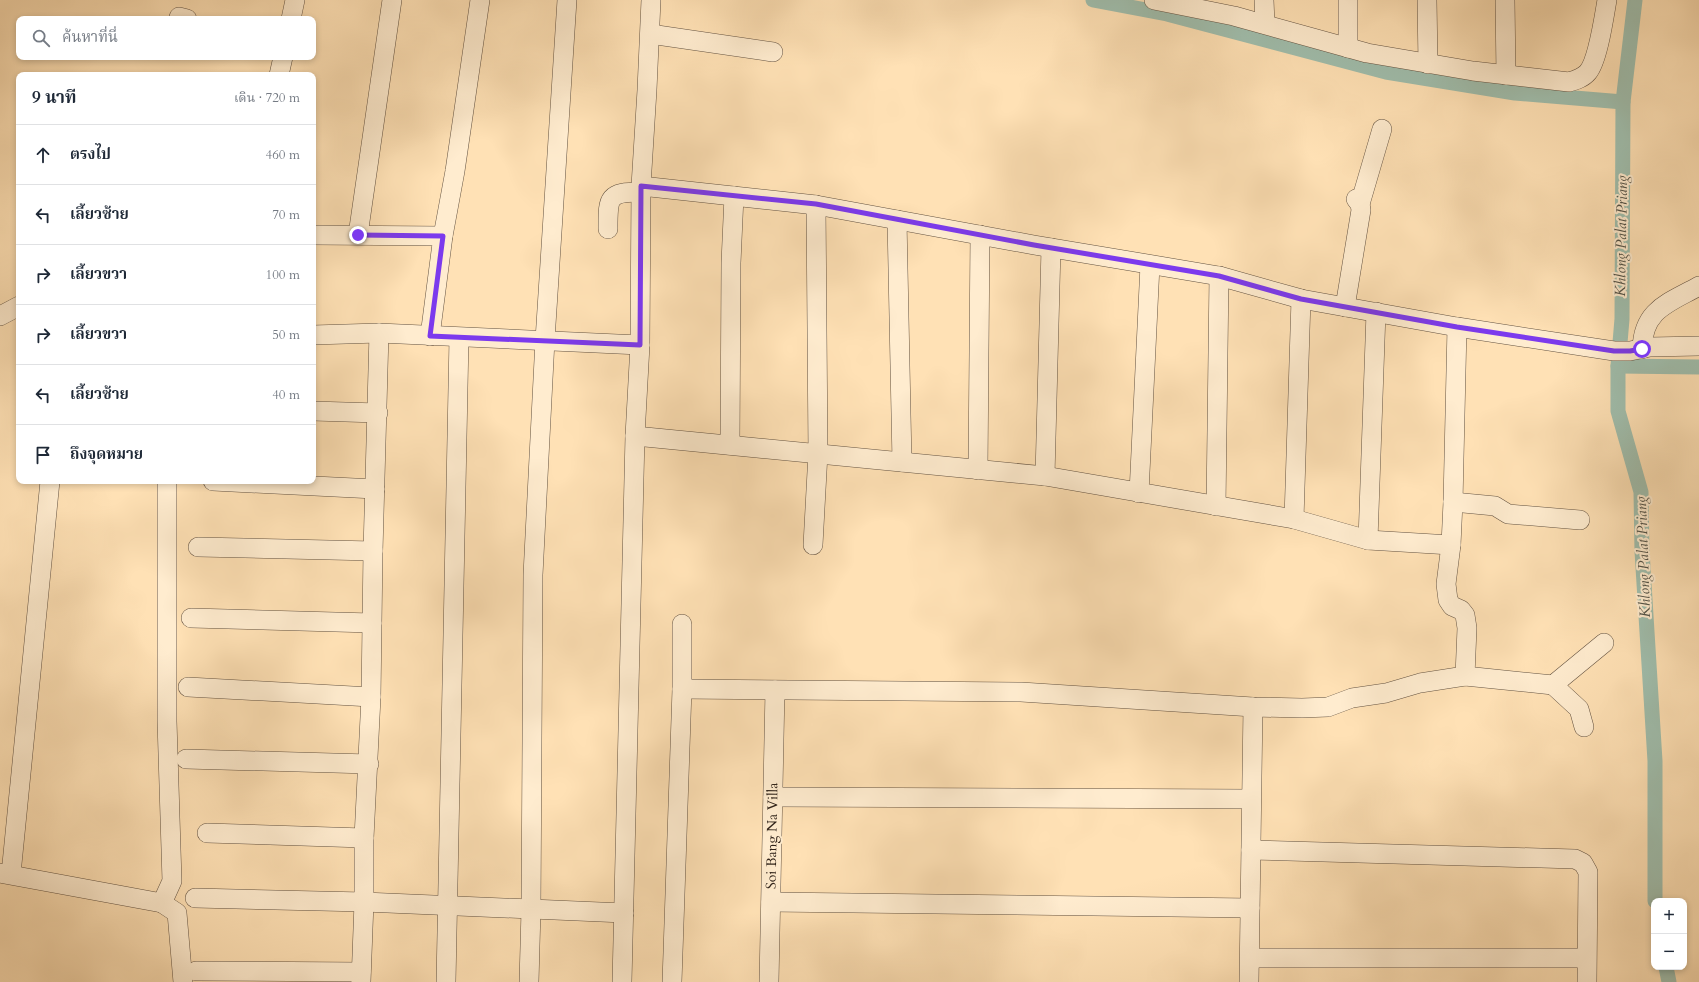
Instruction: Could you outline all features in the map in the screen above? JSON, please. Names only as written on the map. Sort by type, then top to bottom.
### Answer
[{"type":"street","points":[[292,16],[295,0]]},
{"type":"street","points":[[358,235],[392,0]]},
{"type":"street","points":[[430,336],[443,236],[456,171],[480,0]]},
{"type":"street","points":[[530,982],[533,575],[545,340],[567,0]]},
{"type":"street","points":[[622,982],[635,436],[640,345],[641,189],[651,0]]},
{"type":"street","points":[[1154,0],[1182,2],[1367,53],[1428,64],[1569,82],[1578,79],[1588,72],[1593,61],[1607,0]]},
{"type":"street","points":[[1264,0],[1265,24]]},
{"type":"street","points":[[1348,0],[1348,48]]},
{"type":"street","points":[[1427,0],[1428,64]]},
{"type":"street","points":[[1505,0],[1506,75]]},
{"type":"street","points":[[650,34],[773,52]]},
{"type":"street","points":[[280,72],[282,60]]},
{"type":"street","points":[[1345,307],[1361,210],[1358,202],[1382,129]]},
{"type":"street","points":[[608,229],[608,205],[613,196],[623,192],[641,189],[816,204],[1051,248],[1219,276],[1301,299],[1457,327],[1629,350],[1650,347],[1699,346]]},
{"type":"street","points":[[730,445],[731,263],[734,196]]},
{"type":"street","points":[[813,545],[818,453],[816,204]]},
{"type":"street","points":[[897,220],[902,462]]},
{"type":"street","points":[[316,235],[443,236]]},
{"type":"street","points":[[978,470],[980,235]]},
{"type":"street","points":[[1045,476],[1051,248]]},
{"type":"street","points":[[1139,493],[1150,265]]},
{"type":"street","points":[[1216,506],[1219,276]]},
{"type":"street","points":[[1629,350],[1642,335],[1645,326],[1653,315],[1664,305],[1699,286]]},
{"type":"street","points":[[1294,519],[1301,299]]},
{"type":"street","points":[[0,316],[16,308]]},
{"type":"street","points":[[1368,540],[1376,312]]},
{"type":"street","points":[[1457,327],[1453,502],[1451,545],[1446,584],[1448,600],[1452,606],[1461,610],[1465,615],[1467,628],[1465,676]]},
{"type":"street","points":[[316,335],[380,333],[459,338],[545,340],[640,345]]},
{"type":"street","points":[[50,484],[6,874],[162,903],[178,913],[190,976],[361,977],[364,902],[364,838],[369,764],[371,697],[373,551],[380,333]]},
{"type":"street","points":[[446,982],[459,338]]},
{"type":"street","points":[[316,411],[378,413]]},
{"type":"street","points":[[635,436],[1045,476],[1294,519],[1368,540],[1451,545]]},
{"type":"street","points":[[162,903],[172,881],[167,721],[168,484]]},
{"type":"street","points":[[274,484],[375,489]]},
{"type":"street","points":[[1453,502],[1495,506],[1508,514],[1580,520]]},
{"type":"street","points":[[198,547],[373,551]]},
{"type":"street","points":[[191,618],[372,623]]},
{"type":"street","points":[[672,982],[682,689],[682,624]]},
{"type":"street","points":[[1553,685],[1604,643]]},
{"type":"street","points":[[682,689],[1021,692],[1253,707],[1328,707],[1352,698],[1386,693],[1420,683],[1465,676],[1553,685],[1580,709],[1584,727]]},
{"type":"street","points":[[188,686],[371,697]]},
{"type":"street","name":"Soi Bang Na Villa","points":[[769,982],[775,690]]},
{"type":"street","points":[[1250,982],[1253,707]]},
{"type":"street","points":[[186,758],[369,764]]},
{"type":"street","points":[[773,797],[1251,799]]},
{"type":"street","points":[[207,833],[364,838]]},
{"type":"street","points":[[1251,850],[1575,859],[1583,863],[1588,872],[1586,982]]},
{"type":"street","points":[[195,898],[364,902],[624,913]]},
{"type":"street","points":[[771,902],[1250,908]]},
{"type":"street","points":[[1250,958],[1586,958]]},
{"type":"waterway","points":[[1093,0],[1167,14],[1386,72],[1515,93],[1623,102]]},
{"type":"waterway","name":"Khlong Palat Priang","points":[[1635,0],[1623,102],[1622,319],[1618,366],[1618,411],[1641,492],[1642,551],[1655,761],[1655,898]]},
{"type":"waterway","points":[[1618,366],[1699,367]]},
{"type":"waterway","name":"Khlong Palat Priang","points":[[1667,970],[1669,982]]},
{"type":"route","points":[[358,235],[443,236],[430,336],[640,345],[641,186],[816,204],[1034,245],[1219,276],[1301,299],[1457,327],[1614,351],[1642,349]]}]
